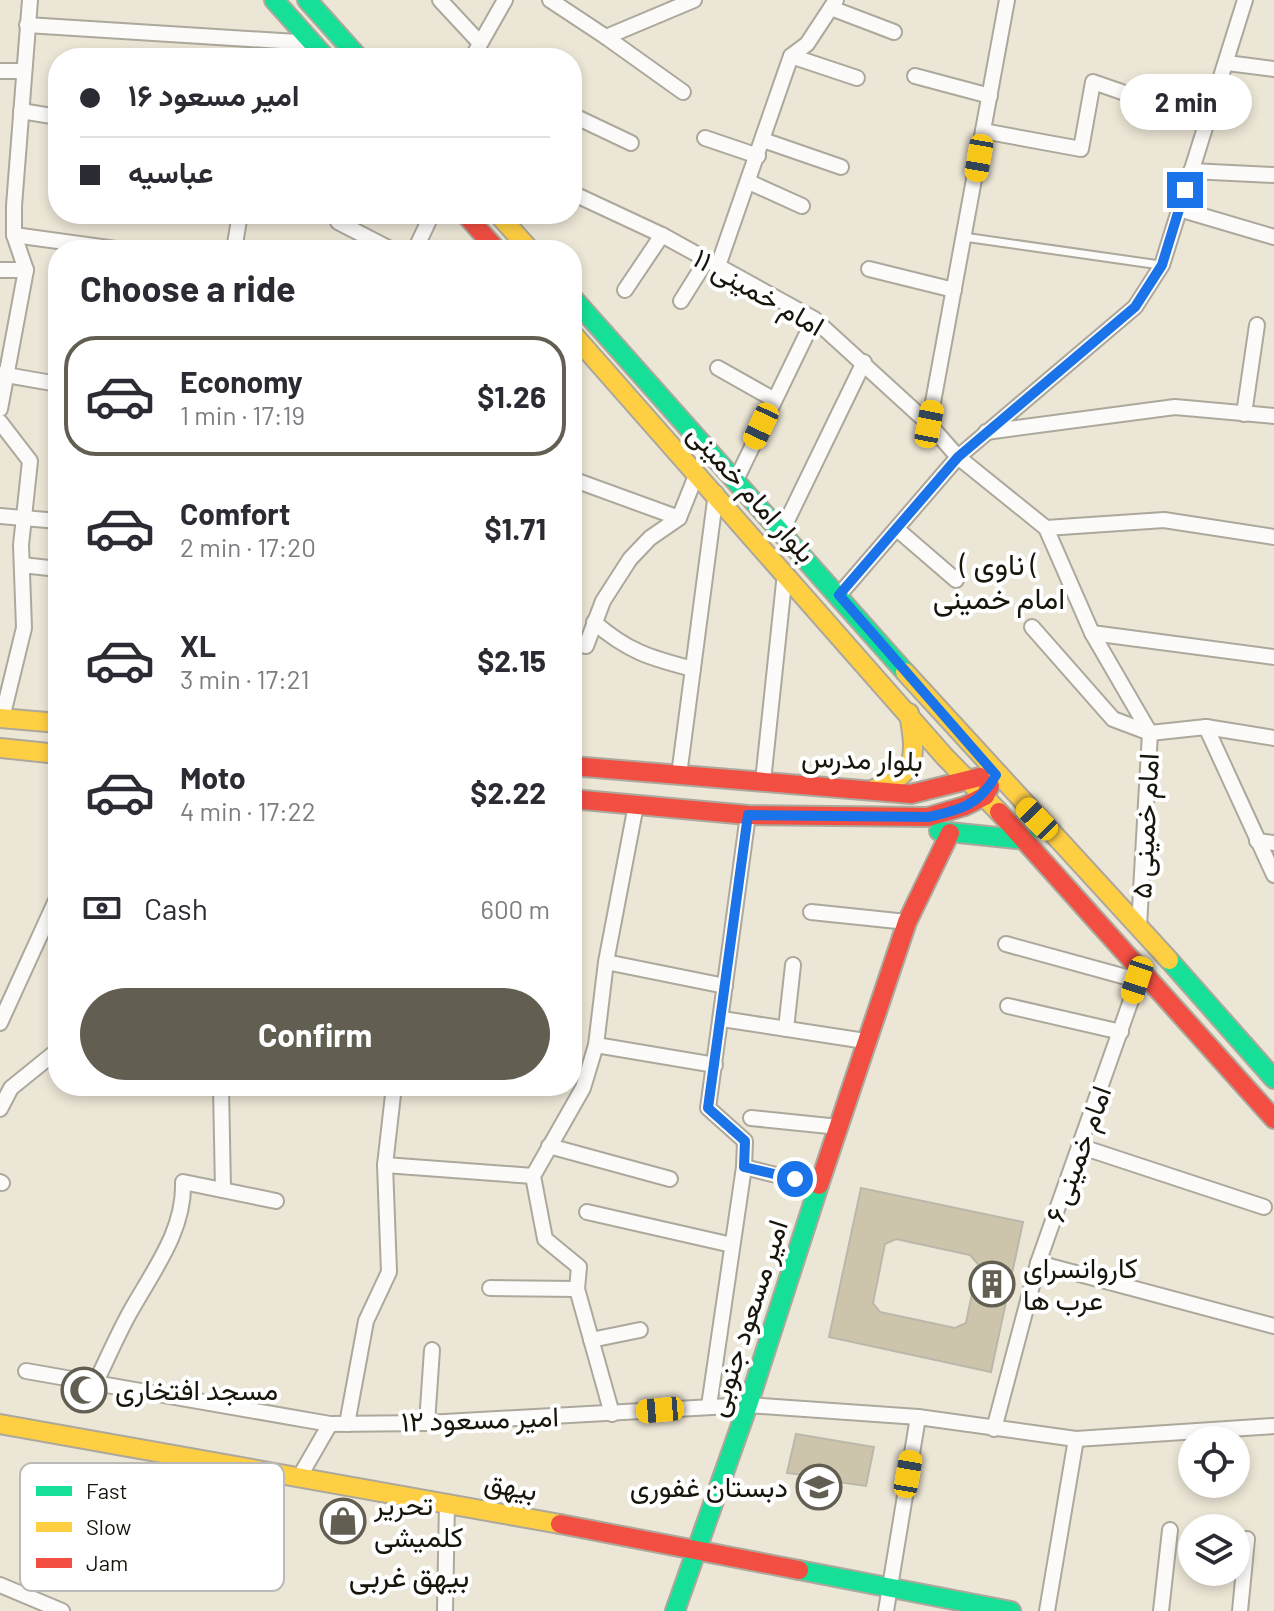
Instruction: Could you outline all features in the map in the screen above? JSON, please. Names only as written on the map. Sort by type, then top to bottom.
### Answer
[{"type":"main road","points":[[274,0],[317,48]]},
{"type":"main road","points":[[307,0],[350,48]]},
{"type":"main road","points":[[474,224],[488,240]]},
{"type":"main road","points":[[507,224],[521,240]]},
{"type":"main road","name":"بلوار امام خمینی","points":[[582,308],[996,775],[1139,926],[1274,1079]]},
{"type":"main road","name":"بلوار امام خمینی","points":[[582,344],[908,711],[945,757],[1027,840],[1139,976],[1192,1028],[1274,1119]]},
{"type":"main road","points":[[862,792],[890,784],[912,768],[915,750],[908,711],[927,696]]},
{"type":"main road","points":[[1,718],[48,722]]},
{"type":"main road","points":[[0,748],[48,753]]},
{"type":"main road","name":"بلوار مدرس","points":[[582,767],[911,794],[996,775]]},
{"type":"main road","points":[[985,796],[996,775]]},
{"type":"main road","name":"بلوار مدرس","points":[[582,800],[748,815],[856,818],[928,817],[950,812],[985,796]]},
{"type":"main road","points":[[856,818],[950,833],[1027,840]]},
{"type":"main road","name":"امیر مسعود جنوبی","points":[[675,1611],[748,1405],[865,1041],[907,922],[950,833]]},
{"type":"main road","points":[[1192,1028],[1215,1011]]},
{"type":"main road","name":"بیهق","points":[[0,1424],[225,1463]]},
{"type":"main road","name":"بیهق","points":[[284,1473],[1011,1611]]},
{"type":"street","points":[[0,409],[3,374],[26,270],[14,235],[30,0]]},
{"type":"street","points":[[440,0],[480,43]]},
{"type":"street","points":[[477,48],[505,0]]},
{"type":"street","points":[[550,0],[683,92]]},
{"type":"street","points":[[929,424],[1007,0]]},
{"type":"street","points":[[839,595],[958,457],[1135,307],[1162,265],[1245,0]]},
{"type":"street","points":[[606,37],[690,1]]},
{"type":"street","points":[[681,301],[712,263],[749,182],[791,56],[807,44],[833,4],[894,32]]},
{"type":"street","points":[[27,25],[313,43]]},
{"type":"street","points":[[791,56],[857,78]]},
{"type":"street","points":[[1227,63],[1274,69]]},
{"type":"street","points":[[0,71],[24,71]]},
{"type":"street","points":[[915,76],[990,96]]},
{"type":"street","points":[[983,131],[1081,149],[1093,82],[1205,122]]},
{"type":"street","points":[[21,111],[48,115]]},
{"type":"street","points":[[582,120],[631,143]]},
{"type":"street","points":[[705,138],[758,156]]},
{"type":"street","points":[[763,140],[841,167]]},
{"type":"street","points":[[1191,171],[1274,175]]},
{"type":"street","points":[[749,182],[802,206]]},
{"type":"street","name":"امام خمینی ۱۱","points":[[582,198],[662,235],[814,319],[929,424],[958,457]]},
{"type":"street","points":[[1179,209],[1274,237]]},
{"type":"street","points":[[342,224],[373,240]]},
{"type":"street","points":[[14,235],[50,240]]},
{"type":"street","points":[[625,290],[662,235]]},
{"type":"street","points":[[869,269],[954,290]]},
{"type":"street","points":[[0,270],[26,270]]},
{"type":"street","points":[[736,480],[814,319]]},
{"type":"street","points":[[1244,414],[1257,325]]},
{"type":"street","points":[[782,531],[864,362]]},
{"type":"street","points":[[718,368],[773,399]]},
{"type":"street","points":[[3,374],[48,382]]},
{"type":"street","points":[[986,432],[1175,407],[1274,416]]},
{"type":"street","points":[[0,422],[30,461],[23,517],[24,628],[1,718]]},
{"type":"street","name":"امام خمینی ۵","points":[[958,457],[1046,528],[1092,633],[1150,733],[1139,926]]},
{"type":"street","points":[[582,645],[586,646],[594,622],[630,559],[650,538],[679,518],[697,473]]},
{"type":"street","points":[[582,483],[679,518]]},
{"type":"street","points":[[679,775],[716,493]]},
{"type":"street","points":[[0,516],[48,520]]},
{"type":"street","points":[[1046,528],[1164,520],[1274,537]]},
{"type":"street","points":[[898,530],[956,580]]},
{"type":"street","points":[[22,565],[48,568]]},
{"type":"street","points":[[763,781],[785,573]]},
{"type":"street","points":[[594,622],[617,642],[642,656],[693,669]]},
{"type":"street","points":[[1032,627],[1113,719],[1150,733],[1206,727],[1274,738]]},
{"type":"street","points":[[1092,633],[1274,657]]},
{"type":"street","points":[[1206,727],[1274,875]]},
{"type":"street","points":[[582,1078],[596,1045],[606,962],[636,805]]},
{"type":"street","points":[[709,1406],[744,1167],[745,1141],[708,1108],[748,815]]},
{"type":"street","points":[[1257,841],[1274,843]]},
{"type":"street","points":[[811,912],[907,922]]},
{"type":"street","points":[[0,1023],[48,918]]},
{"type":"street","points":[[1006,944],[1139,976]]},
{"type":"street","points":[[606,962],[725,986]]},
{"type":"street","points":[[786,1029],[793,965]]},
{"type":"street","name":"امام خمینی ۶","points":[[994,1429],[1038,1263],[1082,1147],[1139,976]]},
{"type":"street","points":[[1008,1006],[1121,1032]]},
{"type":"street","points":[[722,1019],[865,1041]]},
{"type":"street","points":[[596,1045],[715,1065]]},
{"type":"street","points":[[0,1109],[11,1088],[48,1058]]},
{"type":"street","points":[[221,1096],[223,1190]]},
{"type":"street","points":[[347,1424],[366,1321],[389,1272],[385,1165],[393,1096]]},
{"type":"street","points":[[574,1096],[533,1176],[545,1239],[579,1267],[577,1289],[612,1414]]},
{"type":"street","points":[[751,1118],[839,1127]]},
{"type":"street","points":[[549,1146],[670,1179]]},
{"type":"street","points":[[1082,1147],[1264,1207]]},
{"type":"street","points":[[385,1165],[533,1176]]},
{"type":"street","points":[[744,1167],[820,1186]]},
{"type":"street","points":[[96,1382],[171,1240],[184,1205],[183,1182],[276,1201]]},
{"type":"street","points":[[587,1212],[732,1245]]},
{"type":"street","points":[[1038,1263],[1274,1326]]},
{"type":"street","points":[[490,1288],[577,1289]]},
{"type":"street","points":[[591,1340],[640,1330]]},
{"type":"street","points":[[427,1423],[432,1350]]},
{"type":"street","name":"امیر مسعود ۱۲","points":[[26,1371],[330,1424],[427,1423],[748,1405],[918,1417],[1076,1439],[1274,1426]]},
{"type":"street","points":[[886,1611],[918,1417]]},
{"type":"street","points":[[300,1476],[330,1424]]},
{"type":"street","points":[[1047,1611],[1076,1439]]},
{"type":"street","points":[[445,1611],[447,1502]]},
{"type":"street","points":[[1161,1611],[1170,1530]]},
{"type":"street","points":[[0,1585],[60,1611]]},
{"type":"street","points":[[1240,1611],[1242,1586]]},
{"type":"lane","points":[[964,237],[1162,265]]},
{"type":"building","name":"کاروانسرای عرب ها","points":[[861,1188],[1023,1222],[991,1372],[829,1337]],"holes":[[[896,1239],[970,1255],[978,1264],[966,1323],[955,1328],[880,1312],[873,1303],[885,1244]]]},
{"type":"building","points":[[796,1434],[874,1447],[866,1486],[838,1482],[829,1487],[812,1476],[787,1473]]},
{"type":"traffic: fast","points":[[274,0],[317,48]]},
{"type":"traffic: fast","points":[[307,0],[350,48]]},
{"type":"traffic: fast","points":[[582,308],[905,672]]},
{"type":"traffic: fast","points":[[939,831],[1027,840]]},
{"type":"traffic: fast","points":[[1169,960],[1274,1079]]},
{"type":"traffic: fast","points":[[675,1611],[748,1405],[819,1185]]},
{"type":"traffic: fast","points":[[799,1570],[1011,1611]]},
{"type":"traffic: slow","points":[[507,224],[521,240]]},
{"type":"traffic: slow","points":[[582,344],[945,757],[999,812]]},
{"type":"traffic: slow","points":[[905,672],[1169,960]]},
{"type":"traffic: slow","points":[[874,789],[899,777],[911,761],[913,740],[909,713]]},
{"type":"traffic: slow","points":[[0,718],[48,722]]},
{"type":"traffic: slow","points":[[0,748],[48,753]]},
{"type":"traffic: slow","points":[[0,1424],[218,1463]]},
{"type":"traffic: slow","points":[[284,1475],[560,1524]]},
{"type":"traffic: jam","points":[[474,224],[488,240]]},
{"type":"traffic: jam","points":[[582,767],[911,794],[980,777]]},
{"type":"traffic: jam","points":[[582,800],[748,815],[928,817],[965,806],[985,796],[990,786]]},
{"type":"traffic: jam","points":[[999,812],[1274,1119]]},
{"type":"traffic: jam","points":[[819,1185],[907,922],[950,833]]},
{"type":"traffic: jam","points":[[560,1524],[799,1570]]},
{"type":"place","name":"کاروانسرای عرب ها","points":[[992,1284]]},
{"type":"place","name":"مسجد افتخاری","points":[[84,1390]]},
{"type":"place","name":"دبستان غفوری","points":[[819,1487]]},
{"type":"place","name":"تحریر کلمیشی","points":[[343,1521]]},
{"type":"district","name":"( ناوی ( امام خمینی","points":[[999,582]]},
{"type":"district","name":"بیهق غربی","points":[[409,1577]]},
{"type":"route","points":[[795,1179],[744,1167],[745,1141],[708,1108],[748,815],[928,817],[950,812],[985,796],[996,775],[839,595],[958,457],[1135,307],[1162,265],[1185,190]]}]
